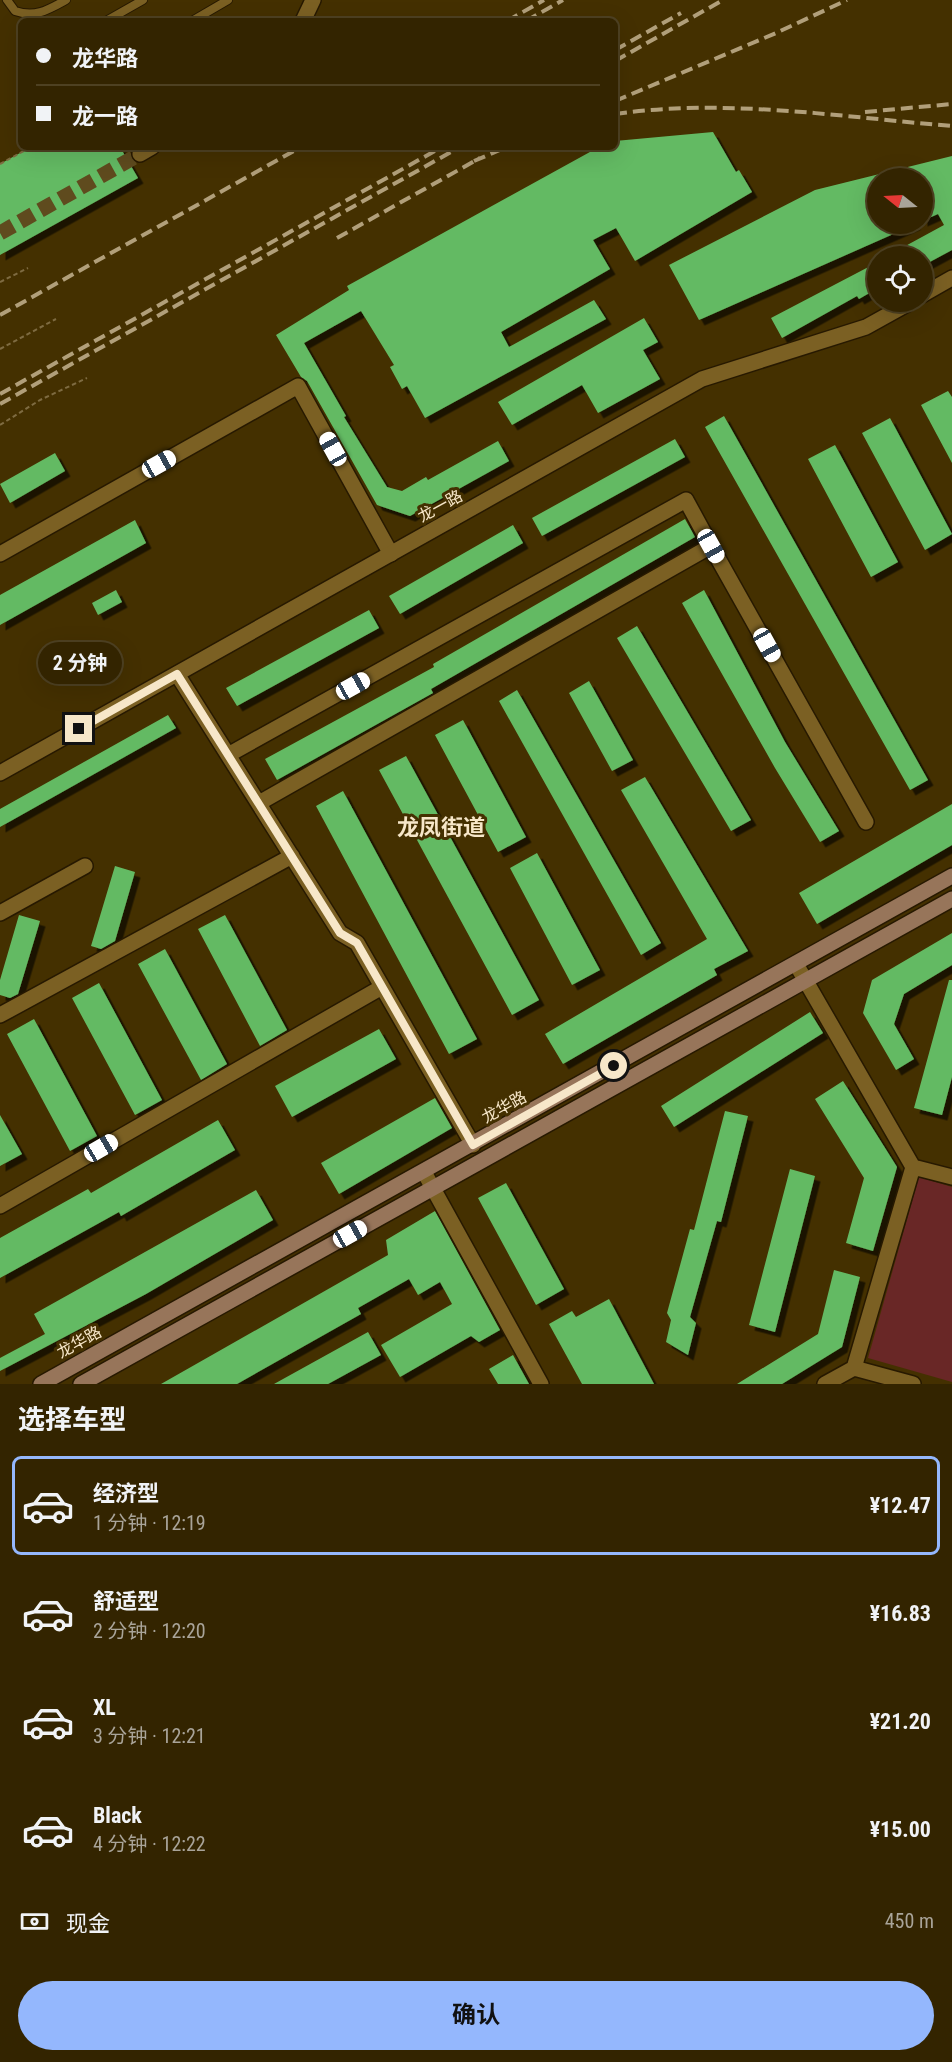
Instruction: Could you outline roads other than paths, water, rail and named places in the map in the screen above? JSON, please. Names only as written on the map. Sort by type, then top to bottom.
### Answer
[{"type":"main road","name":"龙华路","points":[[41,1384],[952,876]]},
{"type":"main road","points":[[81,1384],[952,899]]},
{"type":"street","points":[[304,18],[312,0]]},
{"type":"street","points":[[933,289],[952,278]]},
{"type":"street","name":"龙一路","points":[[0,773],[702,380],[866,327],[893,312]]},
{"type":"street","points":[[0,554],[298,386],[391,554]]},
{"type":"street","points":[[228,755],[686,500],[866,822]]},
{"type":"street","points":[[259,803],[711,546]]},
{"type":"street","points":[[177,674],[340,933],[357,943],[473,1145]]},
{"type":"street","points":[[0,1015],[292,856]]},
{"type":"street","points":[[0,913],[85,866]]},
{"type":"street","points":[[796,964],[913,1167],[952,1177]]},
{"type":"street","points":[[0,1206],[382,987]]},
{"type":"street","points":[[854,1368],[913,1167]]},
{"type":"street","points":[[424,1172],[541,1384]]},
{"type":"street","points":[[825,1384],[854,1368],[913,1384]]},
{"type":"lane","points":[[7,0],[15,11],[24,14],[43,12],[56,2],[66,0]]},
{"type":"lane","points":[[111,18],[143,0]]},
{"type":"lane","points":[[197,18],[228,0]]},
{"type":"tunnel","points":[[0,233],[140,154]]},
{"type":"railway","points":[[512,18],[544,0]]},
{"type":"railway","points":[[531,18],[563,0]]},
{"type":"railway","points":[[618,59],[723,0]]},
{"type":"railway","points":[[618,100],[776,33],[847,0]]},
{"type":"railway","points":[[618,48],[681,13]]},
{"type":"railway","points":[[865,112],[952,104]]},
{"type":"railway","points":[[618,114],[699,108],[741,108],[952,126]]},
{"type":"railway","points":[[0,315],[296,150]]},
{"type":"railway","points":[[0,394],[437,150]]},
{"type":"railway","points":[[0,404],[455,150]]},
{"type":"railway","points":[[474,161],[500,150]]},
{"type":"railway","points":[[337,238],[480,158]]},
{"type":"district","name":"龙凤街道","points":[[441,827]]}]
